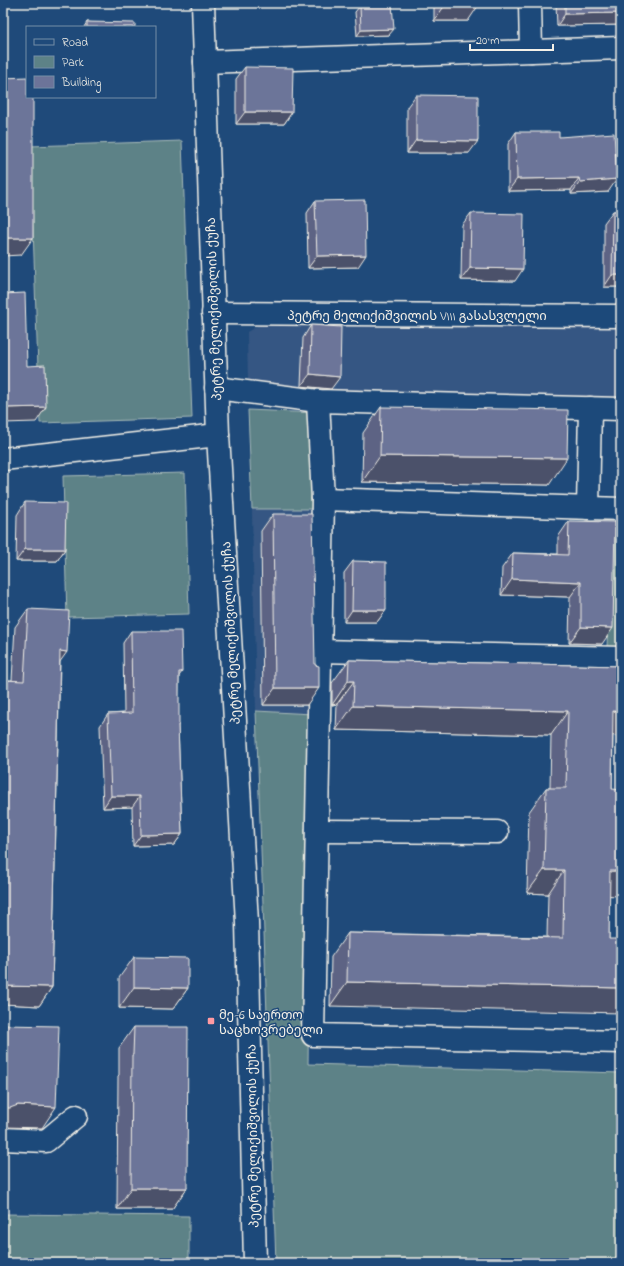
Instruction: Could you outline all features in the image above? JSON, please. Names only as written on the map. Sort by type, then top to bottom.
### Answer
[{"type":"street","name":"პეტრე მელიქიშვილის ქუჩა","points":[[202,3],[218,435],[247,922],[255,1263]]},
{"type":"street","points":[[530,3],[531,51]]},
{"type":"street","points":[[205,62],[621,48]]},
{"type":"street","name":"პეტრე მელიქიშვილის VIII გასასვლელი","points":[[213,313],[621,316]]},
{"type":"street","points":[[216,388],[318,401],[621,409]]},
{"type":"street","points":[[318,401],[323,500],[313,1036],[621,1042]]},
{"type":"street","points":[[588,508],[590,408]]},
{"type":"street","points":[[3,459],[218,435]]},
{"type":"street","points":[[323,500],[621,509]]},
{"type":"street","points":[[320,651],[621,658]]},
{"type":"street","points":[[316,831],[498,832]]},
{"type":"street","points":[[3,1139],[46,1141],[76,1116]]},
{"type":"shaded area","points":[[270,319],[621,327],[621,400],[283,390],[248,381],[247,332]]},
{"type":"shaded area","points":[[252,509],[320,509],[312,714],[256,711]]},
{"type":"green space","points":[[182,141],[192,418],[40,423],[30,146]]},
{"type":"green space","points":[[248,410],[315,413],[320,509],[252,509]]},
{"type":"green space","points":[[185,473],[189,614],[67,617],[63,476]]},
{"type":"green space","points":[[610,523],[621,524],[621,649],[607,649]]},
{"type":"green space","points":[[256,711],[312,714],[308,1064],[621,1073],[621,1263],[276,1263]]},
{"type":"green space","points":[[3,1214],[189,1216],[189,1263],[3,1263]]},
{"type":"building","points":[[445,3],[478,3],[478,6],[445,5]]},
{"type":"building","points":[[565,3],[621,3],[621,13],[565,14]]},
{"type":"building","points":[[392,4],[394,29],[361,30],[360,6]]},
{"type":"building","points":[[87,22],[135,23],[135,26],[87,26]]},
{"type":"building","points":[[245,67],[293,68],[292,112],[245,112]]},
{"type":"building","points":[[26,77],[26,98],[33,98],[33,238],[3,238],[3,78]]},
{"type":"building","points":[[416,95],[478,96],[478,141],[416,140]]},
{"type":"building","points":[[516,132],[559,132],[559,137],[614,133],[617,179],[580,182],[579,178],[517,179]]},
{"type":"building","points":[[365,200],[366,255],[317,256],[315,201]]},
{"type":"building","points":[[613,211],[621,211],[621,275],[612,275]]},
{"type":"building","points":[[471,213],[524,214],[523,269],[470,268]]},
{"type":"building","points":[[25,293],[27,366],[45,365],[46,407],[3,408],[3,294]]},
{"type":"building","points":[[311,325],[341,327],[340,377],[310,374]]},
{"type":"building","points":[[381,407],[568,410],[567,458],[380,456]]},
{"type":"building","points":[[25,502],[66,503],[65,549],[25,549]]},
{"type":"building","points":[[273,514],[312,514],[315,665],[319,666],[319,688],[275,688]]},
{"type":"building","points":[[569,521],[615,522],[613,628],[581,627],[581,582],[512,579],[513,553],[568,555]]},
{"type":"building","points":[[353,561],[386,562],[386,610],[352,610]]},
{"type":"building","points":[[28,609],[69,611],[67,652],[60,651],[52,987],[3,986],[3,680],[24,681]]},
{"type":"building","points":[[131,631],[181,631],[182,672],[179,672],[178,725],[182,834],[141,835],[140,796],[111,796],[108,714],[132,713]]},
{"type":"building","points":[[349,660],[621,666],[621,712],[613,711],[612,789],[621,790],[621,871],[610,871],[609,939],[621,939],[621,988],[347,982],[348,933],[563,938],[564,870],[544,870],[546,788],[566,788],[568,711],[353,706],[354,681],[348,681]]},
{"type":"building","points":[[134,957],[188,958],[188,988],[134,987]]},
{"type":"building","points":[[3,1025],[59,1026],[56,1107],[18,1105],[10,1108],[3,1108]]},
{"type":"building","points":[[134,1027],[188,1027],[187,1188],[131,1188],[132,1055]]},
{"type":"place","name":"მე-6 საერთო საცხოვრებელი","points":[[211,1021]]}]
